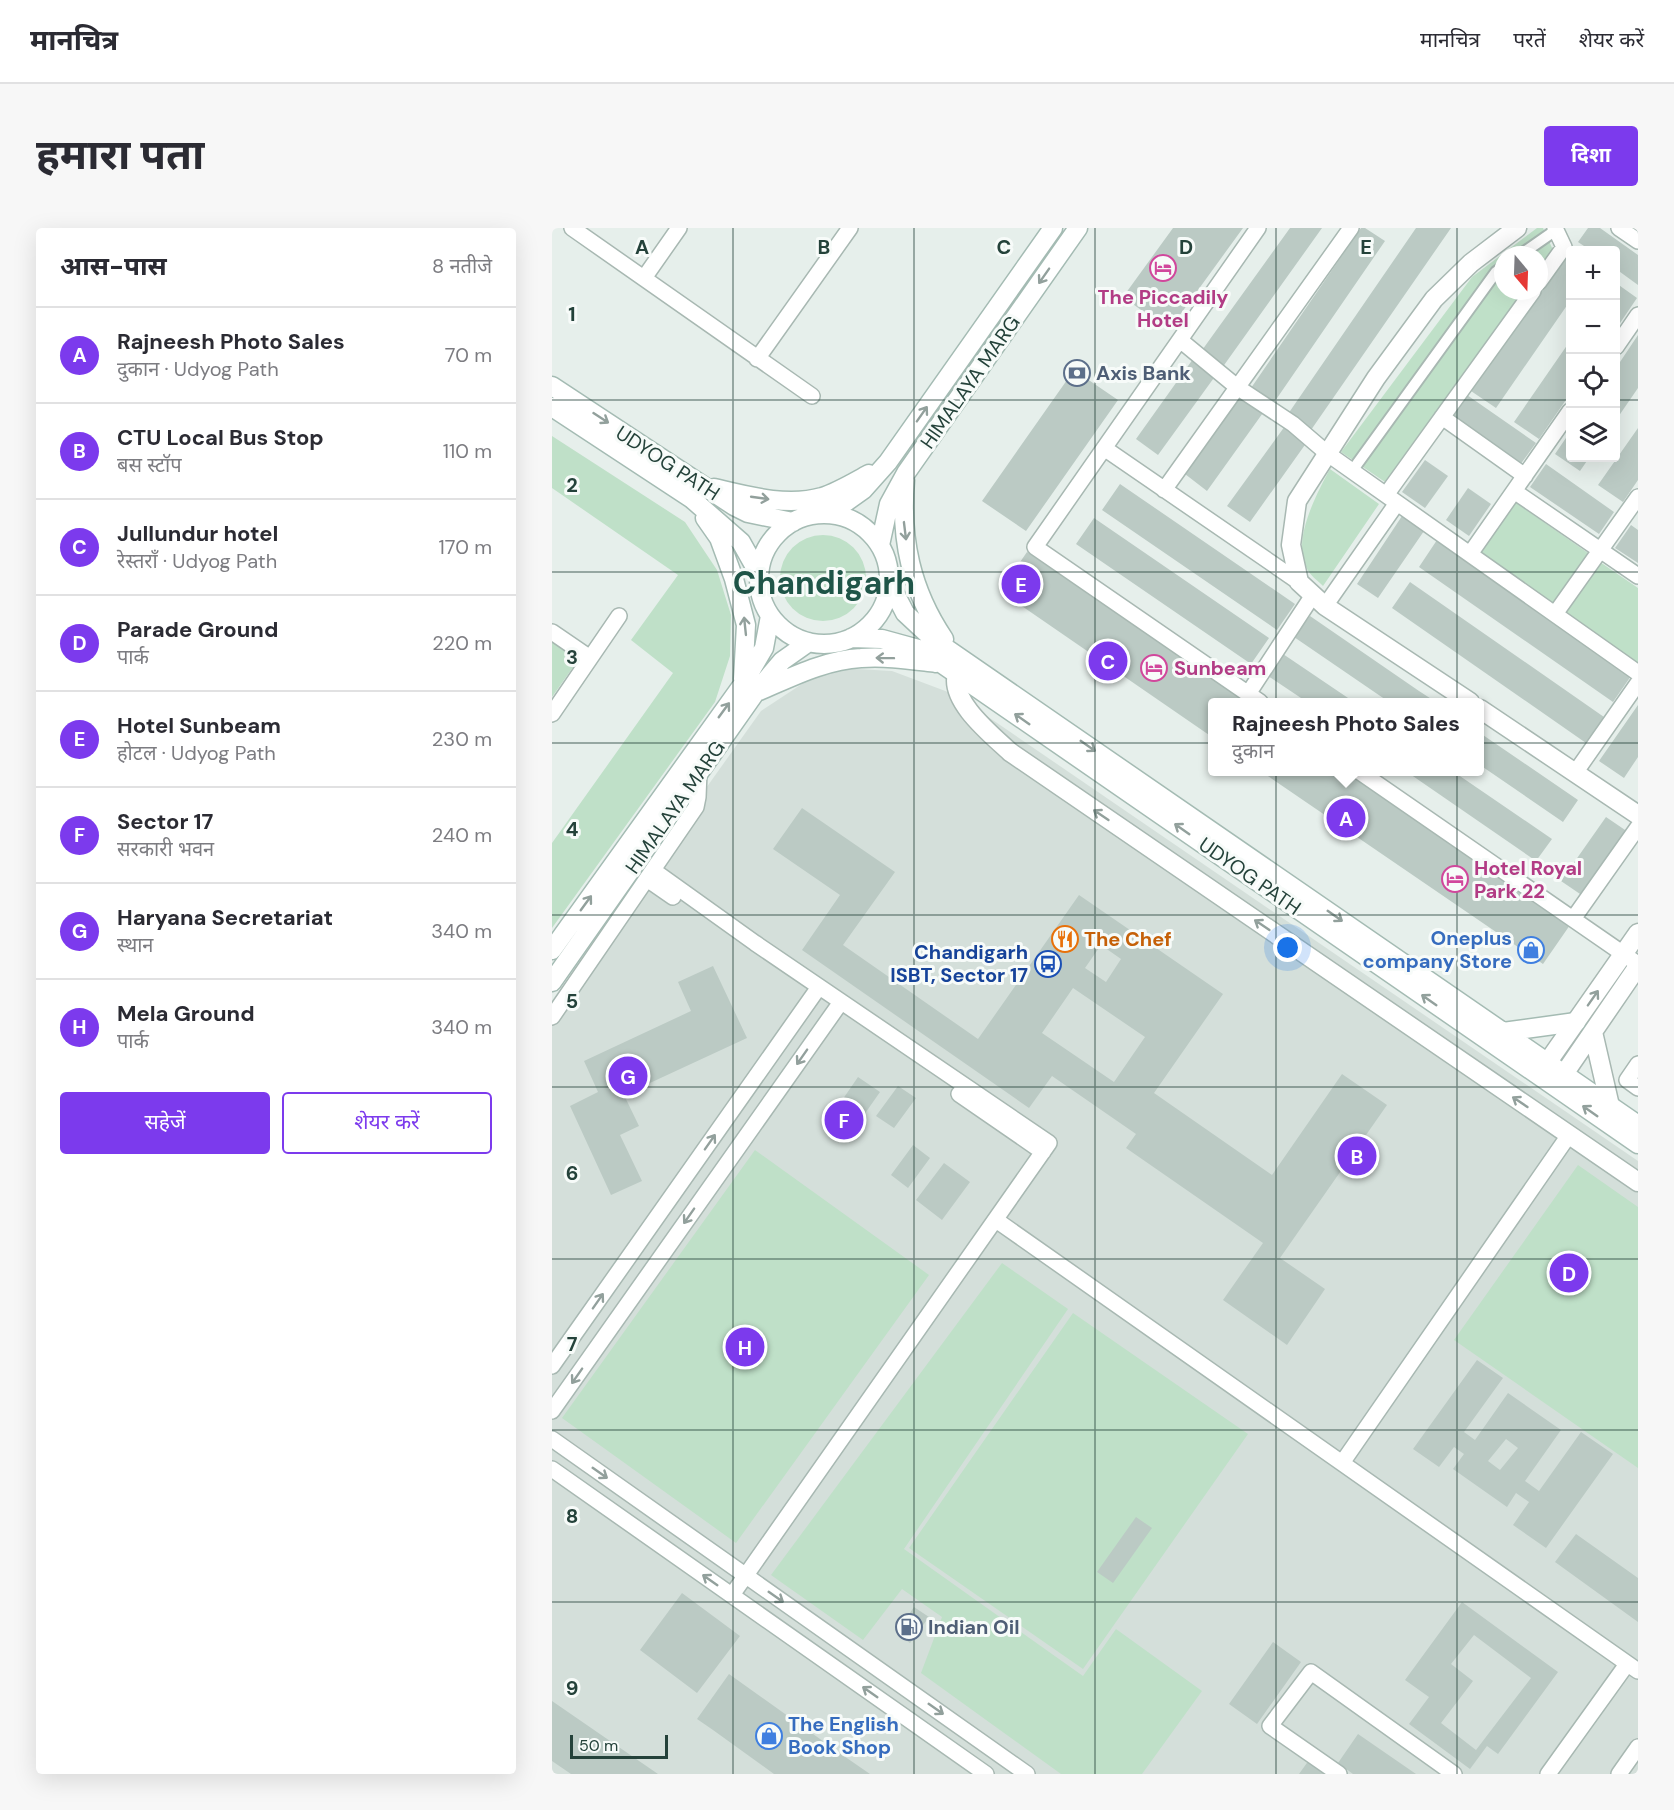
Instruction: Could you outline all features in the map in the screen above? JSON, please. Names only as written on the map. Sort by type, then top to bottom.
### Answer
[{"type":"main road","name":"HIMALAYA MARG","points":[[829,514],[863,490],[888,462],[1053,228]]},
{"type":"main road","name":"HIMALAYA MARG","points":[[880,545],[889,504],[906,473],[1078,228]]},
{"type":"main road","points":[[1464,698],[1319,600],[1299,582],[1291,545],[1297,501],[1376,378],[1434,299],[1470,263],[1517,228]]},
{"type":"main road","name":"UDYOG PATH","points":[[552,386],[697,492],[741,542],[759,574]]},
{"type":"main road","name":"UDYOG PATH","points":[[552,407],[697,492],[748,513],[793,522]]},
{"type":"main road","points":[[697,492],[785,501],[821,497],[853,483],[888,462]]},
{"type":"main road","points":[[906,473],[903,512],[908,554],[917,591],[951,664],[956,686],[971,713],[1010,752],[1638,1182]]},
{"type":"main road","points":[[697,492],[719,538],[734,579],[746,625],[749,688],[808,669],[860,658],[899,658],[951,664]]},
{"type":"main road","points":[[829,514],[847,518],[871,534],[880,545],[889,582],[883,607],[872,622],[850,638],[827,644],[799,639],[780,627],[770,616],[762,600],[759,574],[765,552],[775,536],[793,522],[807,516],[829,514]]},
{"type":"main road","name":"UDYOG PATH","points":[[889,582],[905,613],[934,640],[951,664],[1638,1144]]},
{"type":"main road","name":"HIMALAYA MARG","points":[[552,982],[699,772],[749,688],[764,648],[770,616]]},
{"type":"main road","name":"UDYOG PATH","points":[[850,638],[882,639],[922,650],[951,664],[1503,1032],[1638,1125]]},
{"type":"main road","name":"HIMALAYA MARG","points":[[552,950],[749,688],[809,642]]},
{"type":"main road","points":[[1484,712],[1637,815]]},
{"type":"main road","points":[[1564,1074],[1593,1032],[1633,961],[1638,933]]},
{"type":"main road","points":[[1548,1063],[1576,1022],[1633,961]]},
{"type":"main road","points":[[1503,1032],[1576,1022]]},
{"type":"main road","points":[[1593,1032],[1610,1106]]},
{"type":"street","points":[[572,228],[812,396]]},
{"type":"street","points":[[644,278],[679,228]]},
{"type":"street","points":[[758,359],[850,228]]},
{"type":"street","points":[[1258,228],[1035,547],[1254,698],[1319,600],[1392,499],[1442,417],[1526,300]]},
{"type":"street","points":[[1164,490],[1351,228]]},
{"type":"street","points":[[1619,228],[1638,241]]},
{"type":"street","points":[[1532,246],[1555,229],[1564,247],[1548,269]]},
{"type":"street","points":[[1352,471],[1494,275]]},
{"type":"street","points":[[1620,341],[1638,315]]},
{"type":"street","points":[[1180,340],[1238,387],[1293,424],[1328,454],[1638,673]]},
{"type":"street","points":[[1442,417],[1525,476]]},
{"type":"street","points":[[1470,554],[1566,417]]},
{"type":"street","points":[[1104,448],[1299,582]]},
{"type":"street","points":[[1514,491],[1638,576]]},
{"type":"street","points":[[1555,614],[1638,496]]},
{"type":"street","points":[[552,714],[619,616]]},
{"type":"street","points":[[552,632],[590,658]]},
{"type":"street","points":[[1575,773],[1638,683]]},
{"type":"street","points":[[552,1017],[696,807],[699,797],[699,772]]},
{"type":"street","points":[[1367,776],[1633,961]]},
{"type":"street","points":[[1573,919],[1637,815]]},
{"type":"street","points":[[650,874],[1043,1152],[732,1596]]},
{"type":"street","points":[[552,1366],[817,991]]},
{"type":"street","points":[[552,1411],[838,1005]]},
{"type":"street","points":[[1638,1064],[1627,1080],[1638,1088]]},
{"type":"street","points":[[743,1095],[764,1111]]},
{"type":"street","points":[[1342,1463],[1569,1135]]},
{"type":"street","points":[[996,1220],[1632,1667],[1548,1774]]},
{"type":"street","points":[[552,1439],[1028,1774]]},
{"type":"street","points":[[552,1469],[986,1774]]},
{"type":"street","points":[[631,1524],[644,1504]]},
{"type":"street","points":[[1339,1774],[1270,1726],[1311,1672],[1454,1774]]},
{"type":"street","points":[[1619,1774],[1638,1747]]},
{"type":"street","points":[[996,1774],[1005,1758]]},
{"type":"shaded area","points":[[839,668],[892,671],[956,695],[1638,1161],[1638,1774],[552,1774],[552,1004],[761,711],[805,682]]},
{"type":"green space","points":[[1537,228],[1543,228],[1553,250],[1548,257],[1548,246],[1513,246]]},
{"type":"green space","points":[[1494,260],[1494,300],[1516,300],[1385,482],[1341,452],[1472,277]]},
{"type":"green space","points":[[552,436],[685,522],[717,570],[731,615],[730,656],[715,702],[552,928],[552,843],[673,673],[631,640],[678,575],[552,488]]},
{"type":"green space","points":[[1330,469],[1379,504],[1323,586],[1307,569],[1302,545],[1313,504]]},
{"type":"green space","points":[[1515,502],[1588,553],[1553,604],[1479,554]]},
{"type":"green space","points":[[823,535],[847,542],[859,554],[866,578],[859,602],[847,614],[823,621],[799,614],[787,602],[780,578],[787,554],[799,542]]},
{"type":"green space","points":[[1600,562],[1638,588],[1638,663],[1564,613]]},
{"type":"green space","points":[[552,642],[578,660],[552,697]]},
{"type":"green space","points":[[755,1150],[929,1275],[736,1543],[562,1418]]},
{"type":"green space","points":[[1578,1165],[1638,1207],[1638,1468],[1454,1340]]},
{"type":"green space","points":[[1002,1263],[1068,1309],[904,1549],[1083,1676],[1116,1629],[1202,1691],[1142,1774],[1061,1774],[921,1673],[942,1617],[902,1589],[863,1640],[771,1575]]},
{"type":"green space","points":[[1073,1313],[1248,1434],[1083,1669],[909,1548]]},
{"type":"building","points":[[1173,228],[1243,228],[1169,330],[1123,297]]},
{"type":"building","points":[[1290,228],[1322,228],[1222,368],[1200,353]]},
{"type":"building","points":[[1361,228],[1365,228],[1385,241],[1273,404],[1251,388]]},
{"type":"building","points":[[1416,228],[1451,228],[1311,430],[1288,414]]},
{"type":"building","points":[[1588,228],[1600,228],[1638,255],[1638,285],[1620,272],[1620,246],[1584,246],[1578,242]]},
{"type":"building","points":[[1566,255],[1566,307],[1496,408],[1471,391],[1534,300],[1548,300],[1548,281]]},
{"type":"building","points":[[1620,286],[1637,298],[1620,323]]},
{"type":"building","points":[[1638,335],[1638,388],[1620,414],[1620,408],[1620,362]]},
{"type":"building","points":[[1566,347],[1566,400],[1539,439],[1514,422]]},
{"type":"building","points":[[1193,359],[1216,375],[1158,455],[1136,439]]},
{"type":"building","points":[[1074,370],[1118,400],[1026,531],[982,501]]},
{"type":"building","points":[[1242,394],[1265,410],[1207,491],[1185,474]]},
{"type":"building","points":[[1467,395],[1536,443],[1520,465],[1452,418]]},
{"type":"building","points":[[1285,426],[1307,442],[1250,522],[1227,506]]},
{"type":"building","points":[[1638,428],[1638,480],[1623,502],[1598,485],[1614,462],[1620,462],[1620,454]]},
{"type":"building","points":[[1566,438],[1566,461],[1555,454]]},
{"type":"building","points":[[1425,460],[1448,476],[1425,508],[1402,492]]},
{"type":"building","points":[[1567,462],[1586,462],[1580,471]]},
{"type":"building","points":[[1546,464],[1614,512],[1599,534],[1530,487]]},
{"type":"building","points":[[1120,484],[1295,604],[1277,630],[1102,510]]},
{"type":"building","points":[[1468,488],[1491,504],[1469,536],[1446,520]]},
{"type":"building","points":[[1402,516],[1424,531],[1378,598],[1357,584]]},
{"type":"building","points":[[1094,518],[1269,638],[1251,664],[1076,544]]},
{"type":"building","points":[[1631,525],[1638,530],[1638,563],[1615,548]]},
{"type":"building","points":[[1437,540],[1631,676],[1613,702],[1419,567]]},
{"type":"building","points":[[1027,552],[1240,698],[1208,698],[1208,734],[1000,591]]},
{"type":"building","points":[[1410,582],[1604,717],[1586,743],[1392,608]]},
{"type":"building","points":[[1310,616],[1430,698],[1383,698],[1294,637]]},
{"type":"building","points":[[1283,654],[1348,698],[1301,698],[1268,676]]},
{"type":"building","points":[[1638,705],[1638,757],[1624,778],[1599,761]]},
{"type":"building","points":[[1484,736],[1578,800],[1563,822],[1484,768]]},
{"type":"building","points":[[1268,776],[1352,776],[1570,925],[1543,964]]},
{"type":"building","points":[[1413,776],[1460,776],[1552,839],[1536,861]]},
{"type":"building","points":[[802,808],[895,872],[843,945],[978,1039],[1079,895],[1223,994],[1154,1093],[1272,1175],[1342,1074],[1387,1105],[1280,1258],[1325,1289],[1287,1345],[1223,1300],[1263,1243],[1126,1148],[1136,1134],[1052,1076],[1029,1108],[802,950],[840,895],[773,849]],"holes":[[[1101,945],[1121,959],[1106,982],[1085,968]],[[1073,988],[1145,1037],[1114,1082],[1042,1033]]]},
{"type":"building","points":[[1606,817],[1628,832],[1583,896],[1561,881]]},
{"type":"building","points":[[713,966],[747,1038],[624,1095],[639,1126],[620,1135],[642,1181],[611,1195],[570,1106],[598,1092],[584,1061],[691,1011],[678,982]]},
{"type":"building","points":[[858,1077],[880,1092],[845,1142],[823,1128]]},
{"type":"building","points":[[898,1086],[916,1098],[894,1128],[876,1116]]},
{"type":"building","points":[[913,1145],[930,1158],[908,1188],[891,1175]]},
{"type":"building","points":[[944,1163],[970,1182],[942,1220],[916,1200]]},
{"type":"building","points":[[1477,1360],[1503,1378],[1464,1432],[1475,1440],[1508,1393],[1561,1430],[1525,1481],[1539,1491],[1581,1432],[1613,1454],[1546,1548],[1513,1525],[1529,1502],[1516,1493],[1507,1507],[1453,1469],[1464,1454],[1454,1447],[1439,1467],[1413,1449]],"holes":[[[1506,1439],[1518,1448],[1500,1470],[1488,1461]]]},
{"type":"building","points":[[1136,1517],[1152,1528],[1113,1583],[1097,1572]]},
{"type":"building","points":[[1576,1534],[1638,1578],[1638,1622],[1555,1562]]},
{"type":"building","points":[[682,1593],[740,1636],[697,1693],[640,1650]]},
{"type":"building","points":[[1462,1602],[1558,1672],[1498,1754],[1487,1746],[1470,1769],[1409,1724],[1429,1697],[1405,1680]],"holes":[[[1474,1635],[1531,1678],[1476,1750],[1441,1723],[1473,1681],[1451,1664]]]},
{"type":"building","points":[[914,1607],[929,1617],[910,1643],[896,1633]]},
{"type":"building","points":[[1273,1642],[1301,1662],[1257,1724],[1229,1704]]},
{"type":"building","points":[[729,1674],[870,1774],[774,1774],[697,1719]]},
{"type":"building","points":[[552,1701],[658,1774],[571,1774],[552,1761]]},
{"type":"building","points":[[1358,1734],[1416,1774],[1353,1774],[1338,1763]]},
{"type":"building","points":[[1309,1760],[1328,1774],[1299,1774]]},
{"type":"place","name":"The Piccadily Hotel","points":[[1163,268]]},
{"type":"place","name":"Axis Bank","points":[[1077,373]]},
{"type":"place","name":"Hotel Sunbeam","points":[[1021,584]]},
{"type":"place","name":"Jullundur hotel","points":[[1108,661]]},
{"type":"place","name":"Sunbeam","points":[[1154,668]]},
{"type":"place","name":"Rajneesh Photo Sales","points":[[1346,818]]},
{"type":"place","name":"Hotel Royal Park 22","points":[[1455,879]]},
{"type":"place","name":"The Chef","points":[[1065,939]]},
{"type":"place","name":"Oneplus company Store","points":[[1531,950]]},
{"type":"place","name":"Chandigarh ISBT, Sector 17","points":[[1048,964]]},
{"type":"place","name":"Haryana Secretariat","points":[[628,1076]]},
{"type":"place","name":"Sector 17","points":[[844,1120]]},
{"type":"place","name":"CTU Local Bus Stop","points":[[1357,1156]]},
{"type":"place","name":"Parade Ground","points":[[1569,1273]]},
{"type":"place","name":"Mela Ground","points":[[745,1347]]},
{"type":"place","name":"Indian Oil","points":[[909,1627]]},
{"type":"place","name":"The English Book Shop","points":[[769,1736]]},
{"type":"district","name":"Chandigarh","points":[[824,583]]}]
